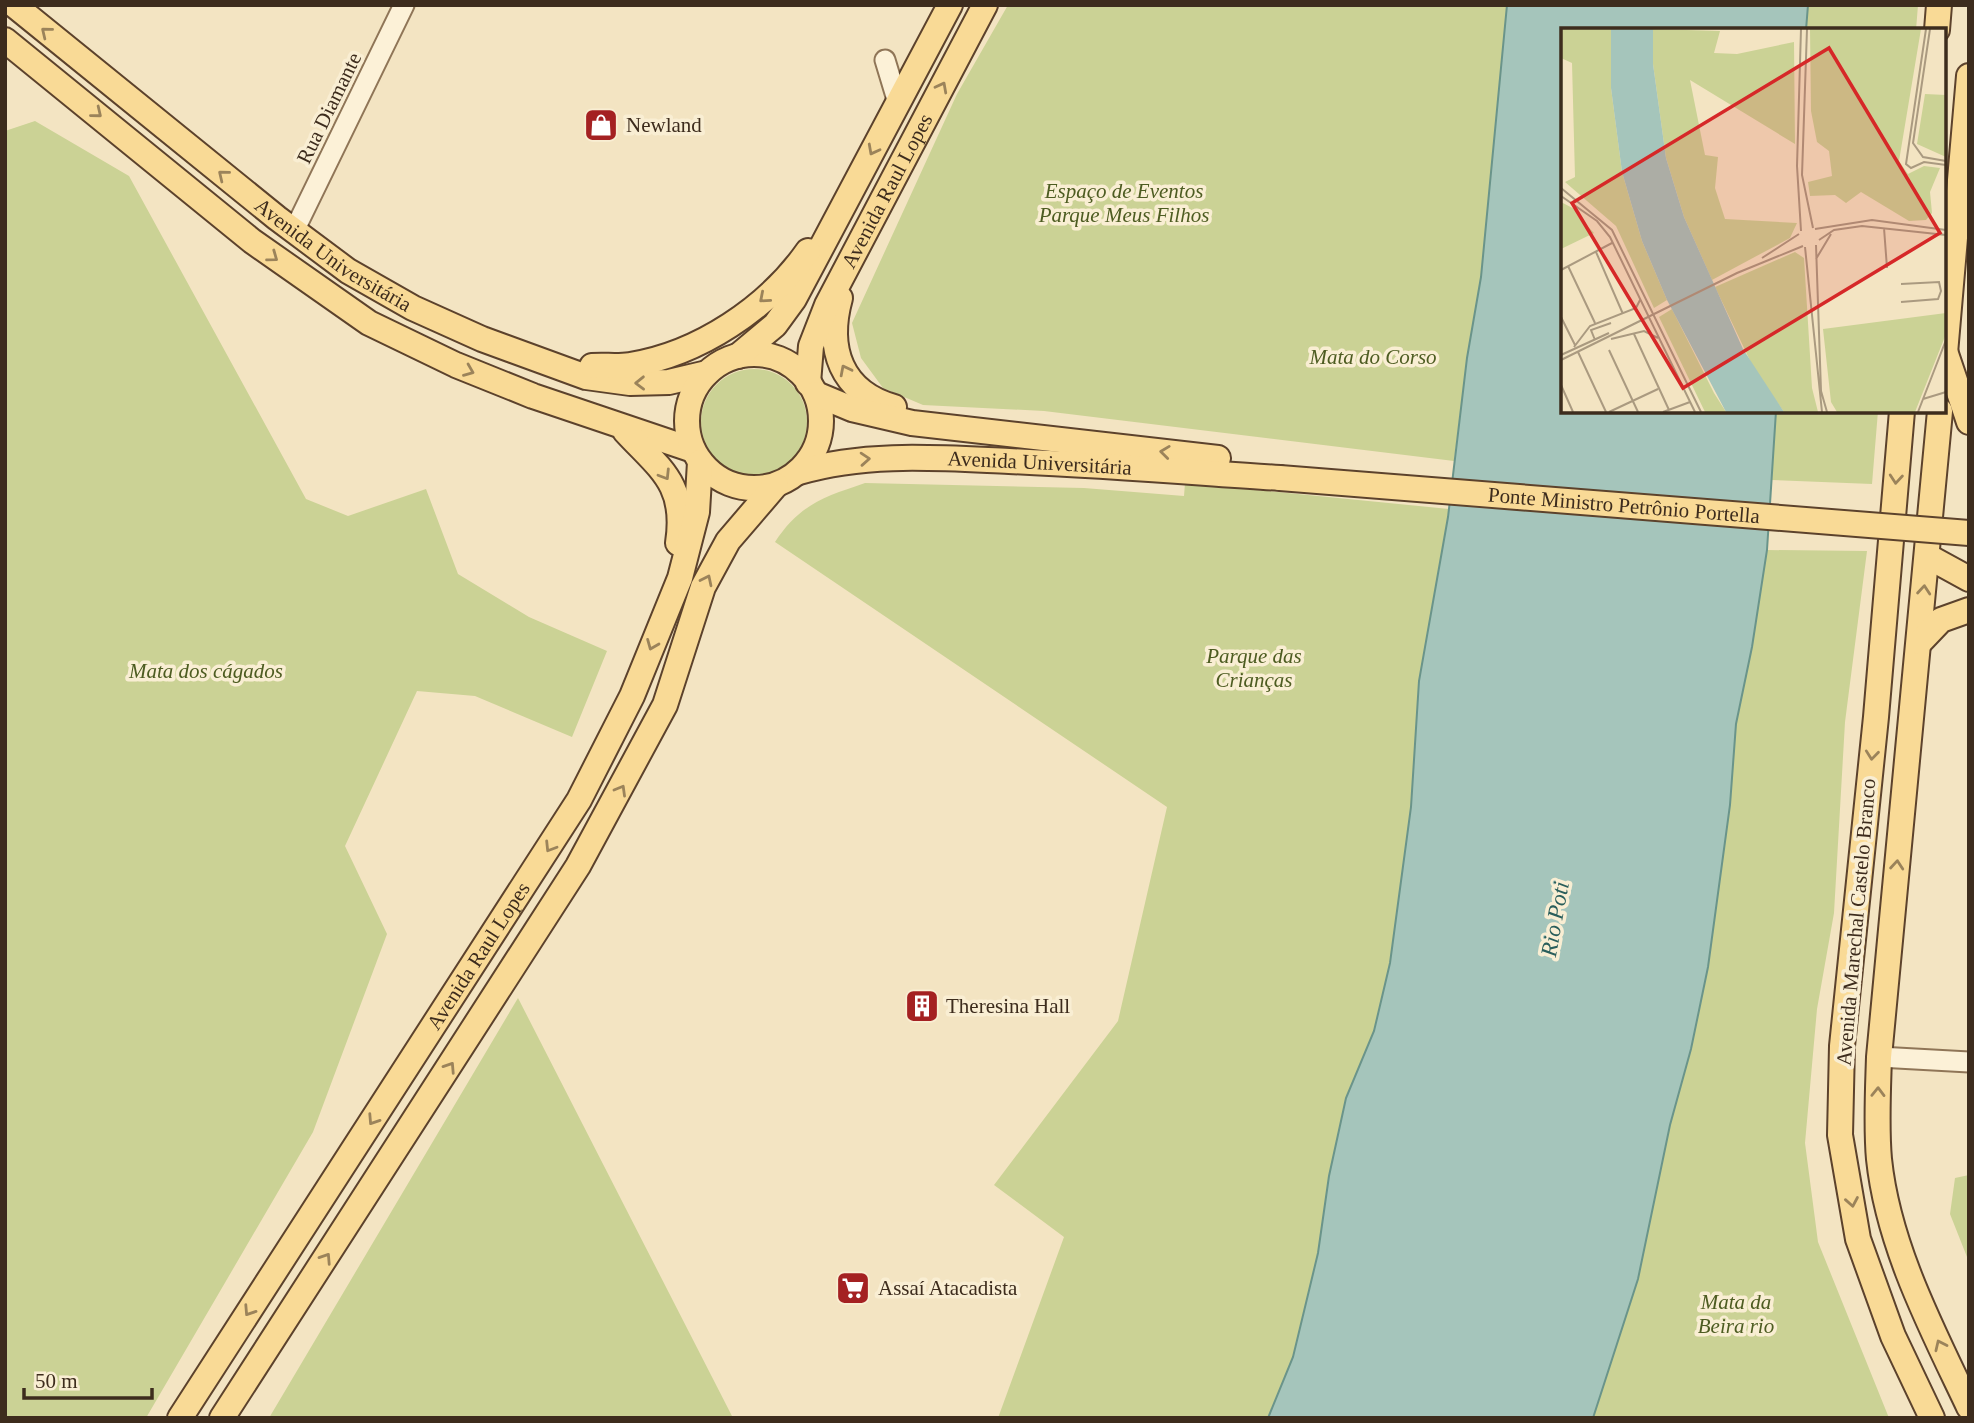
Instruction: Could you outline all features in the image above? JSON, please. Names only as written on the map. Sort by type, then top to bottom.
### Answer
[{"type":"main road","name":"Avenida Universitária","points":[[13,5],[294,231],[348,271],[413,308],[482,339],[568,371],[607,381],[669,382],[707,373]]},
{"type":"main road","name":"Avenida Raul Lopes","points":[[738,356],[775,325],[793,299],[950,5]]},
{"type":"main road","name":"Avenida Raul Lopes","points":[[812,388],[810,354],[819,324],[852,255],[985,5]]},
{"type":"main road","points":[[1937,28],[1939,5]]},
{"type":"main road","name":"Avenida Universitária","points":[[5,40],[252,241],[369,323],[456,365],[697,456]]},
{"type":"main road","points":[[1946,332],[1953,146],[1969,76]]},
{"type":"main road","points":[[154,162],[180,172],[242,220],[254,217],[258,203]]},
{"type":"main road","points":[[568,371],[584,366],[631,365],[659,357],[713,335],[738,320],[776,288],[805,255],[853,188]]},
{"type":"main road","points":[[852,255],[835,326],[835,347],[849,380],[863,395],[878,402],[939,416],[967,429]]},
{"type":"main road","points":[[738,356],[771,357],[787,363],[812,388],[821,430],[816,447],[799,472],[776,485],[739,487],[717,478],[697,456],[687,430],[688,409],[694,390],[707,373],[738,356]]},
{"type":"main road","points":[[1946,361],[1969,422]]},
{"type":"main road","name":"Avenida Universitária","points":[[812,388],[852,409],[882,417],[1280,472]]},
{"type":"main road","name":"Avenida Marechal Castelo Branco","points":[[1902,413],[1876,717],[1842,1046],[1840,1135],[1858,1239],[1893,1336],[1932,1418]]},
{"type":"main road","name":"Avenida Marechal Castelo Branco","points":[[1940,413],[1879,1056],[1879,1160],[1895,1235],[1928,1322],[1969,1407]]},
{"type":"main road","points":[[619,426],[663,470],[679,505],[679,540],[665,613]]},
{"type":"main road","name":"Avenida Raul Lopes","points":[[180,1418],[579,800],[632,695],[680,578],[691,541],[697,456]]},
{"type":"main road","name":"Avenida Universitária","points":[[799,472],[832,462],[868,458],[1280,472]]},
{"type":"main road","name":"Ponte Ministro Petrônio Portella","points":[[1280,472],[1969,519]]},
{"type":"main road","name":"Ponte Ministro Petrônio Portella","points":[[1280,472],[1969,533]]},
{"type":"main road","name":"Avenida Raul Lopes","points":[[222,1418],[578,866],[665,705],[703,587],[727,541],[776,485]]},
{"type":"main road","points":[[1927,556],[1969,579]]},
{"type":"main road","points":[[1920,642],[1941,620],[1969,610]]},
{"type":"main road","points":[[1876,717],[1911,722]]},
{"type":"main road","points":[[400,1079],[400,1099],[419,1114]]},
{"type":"street","name":"Rua Diamante","points":[[294,231],[404,5]]},
{"type":"street","points":[[885,60],[898,103]]},
{"type":"street","points":[[1879,1056],[1969,1062]]},
{"type":"green space","name":"Espaço de Eventos Parque Meus Filhos","points":[[1008,5],[1507,5],[1481,277],[1454,461],[1044,411],[923,405],[883,388],[861,358],[852,323],[957,94]]},
{"type":"green space","points":[[1808,5],[1918,5],[1916,28],[1806,28]]},
{"type":"green space","name":"Mata dos cágados","points":[[35,121],[129,176],[306,499],[348,516],[426,489],[458,574],[529,617],[607,651],[572,737],[475,696],[417,691],[345,846],[387,934],[313,1132],[146,1418],[5,1418],[5,131]]},
{"type":"green space","points":[[754,369],[774,373],[791,385],[803,402],[807,422],[803,442],[791,459],[774,471],[754,475],[734,471],[717,459],[705,442],[701,422],[705,402],[717,385],[734,373]]},
{"type":"green space","points":[[1776,413],[1878,413],[1872,484],[1772,480]]},
{"type":"green space","name":"Parque das Crianças","points":[[865,483],[1084,488],[1184,496],[1185,483],[1449,509],[1419,681],[1411,807],[1390,963],[1374,1031],[1346,1098],[1329,1176],[1318,1253],[1293,1357],[1268,1418],[998,1418],[1064,1237],[994,1185],[1118,1021],[1167,807],[775,542],[804,510],[837,493]]},
{"type":"green space","name":"Mata da Beira rio","points":[[1767,550],[1867,551],[1845,722],[1834,913],[1817,1009],[1805,1143],[1818,1242],[1889,1418],[1593,1418],[1638,1279],[1670,1125],[1691,1049],[1708,967],[1730,805],[1736,724],[1752,647]]},
{"type":"green space","points":[[518,998],[733,1418],[269,1418]]},
{"type":"green space","points":[[1969,1175],[1969,1262],[1950,1214],[1955,1178]]},
{"type":"water","name":"Rio Poti","points":[[1507,5],[1808,5],[1806,28],[1561,28],[1561,413],[1776,413],[1767,550],[1752,647],[1736,724],[1730,805],[1708,967],[1691,1049],[1670,1125],[1638,1279],[1593,1418],[1268,1418],[1293,1357],[1318,1253],[1329,1176],[1346,1098],[1374,1031],[1390,963],[1411,807],[1419,681],[1448,517],[1467,358],[1481,277]]},
{"type":"place","name":"Newland","points":[[601,125]]},
{"type":"place","name":"Theresina Hall","points":[[922,1006]]},
{"type":"place","name":"Assaí Atacadista","points":[[853,1288]]},
{"type":"park label","name":"Mata do Corso","points":[[1373,357]]}]
